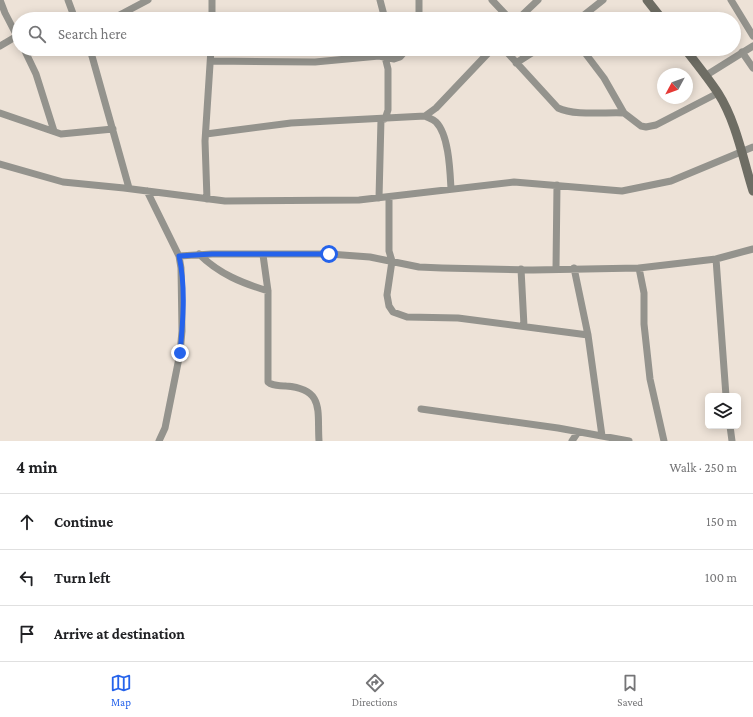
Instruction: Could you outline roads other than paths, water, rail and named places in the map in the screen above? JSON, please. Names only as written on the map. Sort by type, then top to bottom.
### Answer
[{"type":"street","points":[[0,0],[12,25]]},
{"type":"street","points":[[68,0],[72,12]]},
{"type":"street","points":[[125,12],[148,0]]},
{"type":"street","points":[[212,0],[212,12]]},
{"type":"street","points":[[380,0],[383,12]]},
{"type":"street","points":[[419,0],[419,12]]},
{"type":"street","points":[[492,0],[503,12]]},
{"type":"street","points":[[525,12],[538,0]]},
{"type":"street","points":[[588,12],[603,0]]},
{"type":"street","points":[[647,0],[656,12]]},
{"type":"street","points":[[731,0],[738,12]]},
{"type":"street","points":[[741,16],[753,36]]},
{"type":"street","points":[[0,46],[12,41]]},
{"type":"street","points":[[753,46],[742,52],[753,68]]},
{"type":"street","points":[[27,56],[36,74],[54,131]]},
{"type":"street","points":[[92,56],[129,188]]},
{"type":"street","points":[[207,199],[206,134],[211,56]]},
{"type":"street","points":[[211,61],[315,62],[362,56],[398,58],[400,56]]},
{"type":"street","points":[[206,134],[291,123],[425,116],[436,108],[485,56]]},
{"type":"street","points":[[510,56],[542,89],[557,108],[564,111],[624,113]]},
{"type":"street","points":[[587,56],[604,78],[624,113],[637,125],[646,127],[683,112],[718,93]]},
{"type":"street","points":[[690,56],[718,93],[726,107],[753,191]]},
{"type":"street","points":[[705,76],[736,56]]},
{"type":"street","points":[[379,198],[383,119],[388,110],[388,69],[386,57]]},
{"type":"street","points":[[516,62],[525,57]]},
{"type":"street","points":[[0,113],[61,134],[113,129]]},
{"type":"street","points":[[425,116],[436,122],[443,137],[449,162],[451,189]]},
{"type":"street","points":[[0,164],[50,180],[129,188],[207,199],[257,202],[359,200],[514,182],[608,191],[642,188],[671,181],[753,147]]},
{"type":"street","points":[[556,268],[557,185]]},
{"type":"street","points":[[147,191],[179,256],[182,268],[180,353],[165,428],[159,441]]},
{"type":"street","points":[[389,197],[389,241],[392,261],[387,295],[389,306],[393,312],[407,317],[458,318],[588,335]]},
{"type":"street","points":[[179,256],[199,254],[329,254],[392,261],[419,267],[521,269],[639,268],[716,259],[753,249]]},
{"type":"street","points":[[199,254],[222,273],[237,281],[268,291]]},
{"type":"street","points":[[263,255],[268,291],[268,382],[272,385],[298,387],[314,396],[317,402],[319,441]]},
{"type":"street","points":[[716,259],[726,393]]},
{"type":"street","points":[[574,268],[588,335],[602,436]]},
{"type":"street","points":[[639,268],[644,293],[644,324],[650,379],[664,441]]},
{"type":"street","points":[[521,269],[524,326]]},
{"type":"street","points":[[421,409],[478,415],[629,441]]},
{"type":"street","points":[[730,429],[732,441]]},
{"type":"street","points":[[572,441],[578,432]]}]
